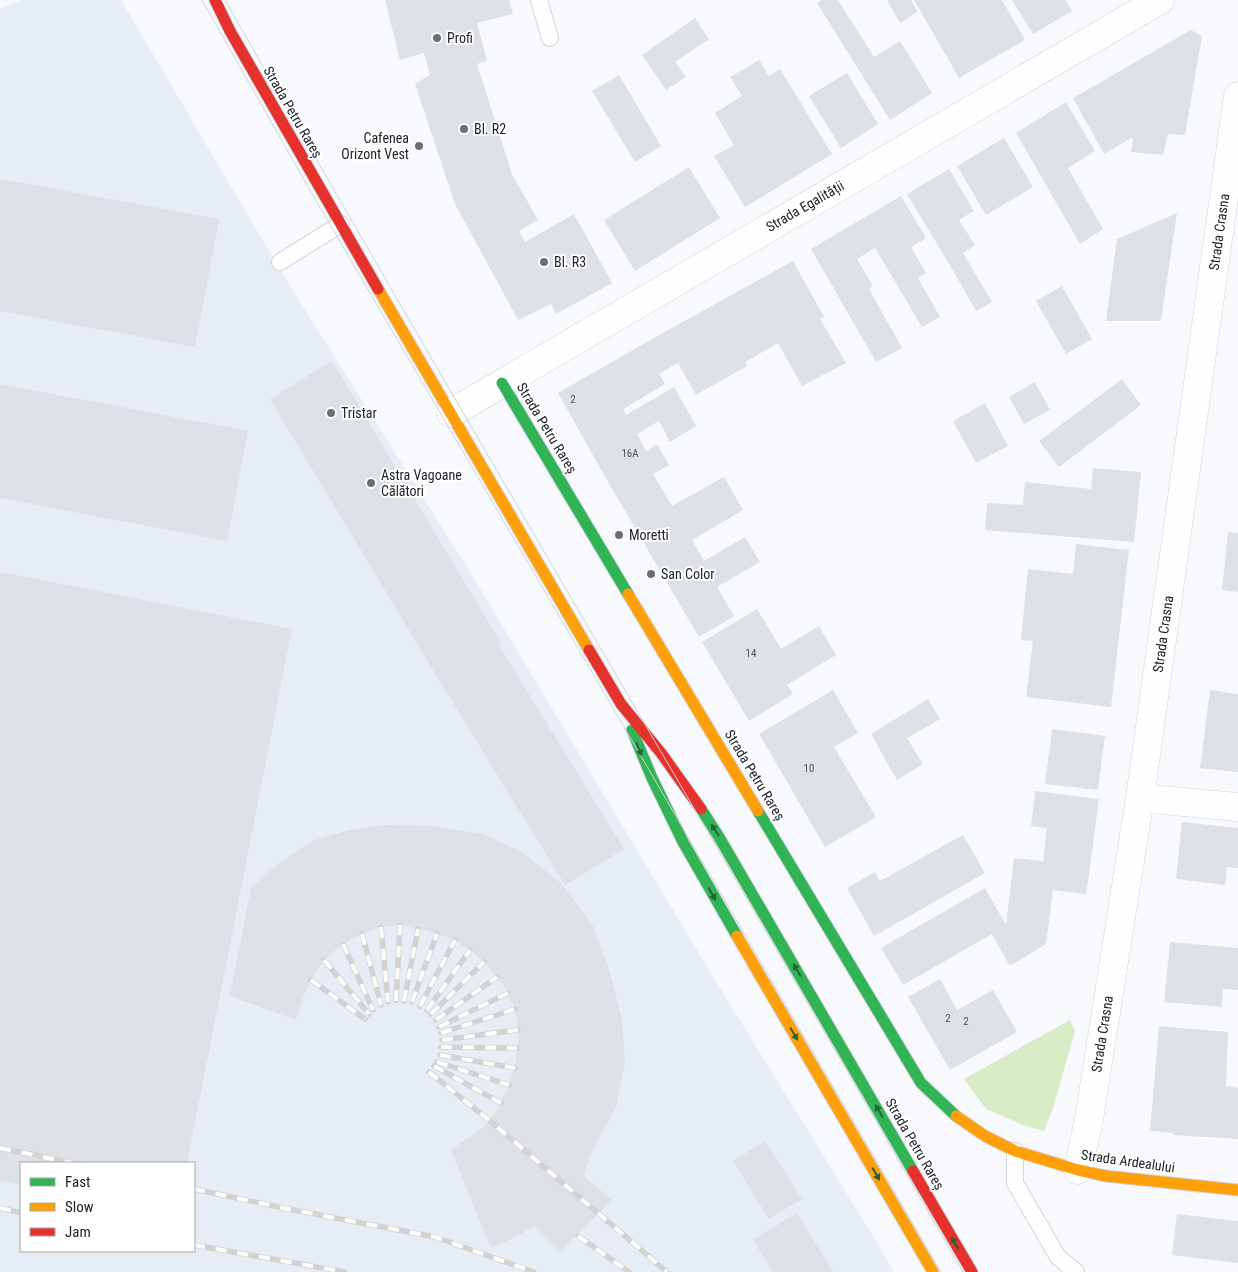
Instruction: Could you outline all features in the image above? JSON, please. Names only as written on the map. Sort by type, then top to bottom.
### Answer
[{"type":"main road","name":"Strada Petru Rareș","points":[[215,0],[235,39],[340,224],[621,704],[648,770],[670,818],[691,857],[933,1272]]},
{"type":"main road","name":"Strada Petru Rareș","points":[[502,383],[922,1083],[953,1114],[985,1136],[1015,1151]]},
{"type":"main road","name":"Strada Petru Rareș","points":[[621,704],[661,753],[719,837],[972,1272]]},
{"type":"main road","name":"Strada Ardealului","points":[[1015,1151],[1078,1170],[1106,1176],[1238,1190]]},
{"type":"street","name":"Strada Egalității","points":[[451,413],[1160,0]]},
{"type":"street","name":"Strada Crasna","points":[[1078,1170],[1140,798],[1238,97]]},
{"type":"street","points":[[1140,798],[1238,807]]},
{"type":"lane","points":[[539,0],[550,38]]},
{"type":"lane","points":[[280,262],[340,224]]},
{"type":"lane","points":[[1015,1151],[1016,1183],[1058,1257],[1076,1272]]},
{"type":"shaded area","points":[[21,0],[121,0],[285,278],[467,567],[715,980],[894,1272],[0,1272],[0,9]]},
{"type":"green space","points":[[1070,1020],[1075,1031],[1053,1108],[1044,1131],[1023,1125],[986,1109],[964,1079]]},
{"type":"building","points":[[385,0],[509,0],[513,14],[477,23],[487,61],[477,64],[512,174],[538,220],[519,231],[525,242],[574,214],[612,283],[556,314],[551,304],[518,320],[455,204],[415,84],[430,75],[424,53],[400,60]]},
{"type":"building","points":[[822,0],[838,0],[874,57],[900,41],[932,93],[890,120],[817,3]]},
{"type":"building","points":[[887,0],[911,0],[918,12],[900,23]]},
{"type":"building","points":[[914,0],[1002,0],[1025,40],[959,78]]},
{"type":"building","points":[[1012,0],[1066,0],[1072,11],[1033,34]]},
{"type":"building","points":[[695,18],[709,39],[675,62],[686,77],[666,90],[642,55]]},
{"type":"building","points":[[1191,30],[1202,36],[1185,135],[1168,134],[1163,155],[1131,152],[1133,137],[1104,154],[1073,98]]},
{"type":"building","points":[[759,60],[769,76],[780,69],[832,154],[745,207],[714,156],[734,145],[715,113],[742,96],[730,77]]},
{"type":"building","points":[[847,73],[878,124],[841,148],[809,96]]},
{"type":"building","points":[[619,75],[661,146],[635,162],[592,91]]},
{"type":"building","points":[[1066,102],[1095,151],[1068,168],[1103,229],[1080,244],[1016,133]]},
{"type":"building","points":[[1004,138],[1033,187],[986,215],[957,166]]},
{"type":"building","points":[[689,167],[720,218],[635,271],[604,220]]},
{"type":"building","points":[[949,169],[974,211],[959,220],[975,245],[963,253],[992,302],[976,311],[907,194]]},
{"type":"building","points":[[0,179],[219,219],[195,347],[0,311]]},
{"type":"building","points":[[901,196],[926,238],[911,247],[926,273],[918,278],[940,317],[922,327],[875,248],[857,259],[873,286],[869,289],[902,348],[876,362],[811,249]]},
{"type":"building","points":[[1177,213],[1161,321],[1106,321],[1117,239]]},
{"type":"building","points":[[793,261],[824,317],[820,319],[846,363],[802,386],[778,343],[745,362],[747,366],[696,395],[678,363],[659,374],[665,384],[623,409],[626,415],[674,387],[696,426],[670,442],[659,421],[637,434],[646,451],[657,444],[669,465],[653,474],[672,506],[724,477],[743,510],[692,540],[704,561],[745,537],[760,562],[717,587],[734,616],[699,637],[558,393]]},
{"type":"building","points":[[1062,286],[1092,339],[1066,354],[1036,301]]},
{"type":"building","points":[[332,361],[501,643],[498,644],[624,849],[565,885],[270,399]]},
{"type":"building","points":[[1122,379],[1141,405],[1059,467],[1039,441]]},
{"type":"building","points":[[1035,382],[1050,410],[1024,424],[1009,397]]},
{"type":"building","points":[[0,384],[248,431],[227,541],[0,498]]},
{"type":"building","points":[[985,403],[1008,446],[976,463],[953,421]]},
{"type":"building","points":[[1093,468],[1141,472],[1134,542],[985,530],[987,503],[1023,505],[1025,482],[1091,489]]},
{"type":"building","points":[[1228,532],[1238,533],[1238,592],[1222,590]]},
{"type":"building","points":[[1076,544],[1129,550],[1111,707],[1026,697],[1033,641],[1021,640],[1028,569],[1073,574]]},
{"type":"building","points":[[0,572],[292,629],[187,1162],[20,1162],[20,1185],[0,1181]]},
{"type":"building","points":[[757,609],[781,649],[819,626],[836,655],[787,685],[793,694],[749,721],[702,642]]},
{"type":"building","points":[[833,690],[858,733],[834,747],[876,817],[825,847],[759,734]]},
{"type":"building","points":[[1210,690],[1238,694],[1238,772],[1200,768]]},
{"type":"building","points":[[928,699],[940,719],[907,738],[923,764],[897,780],[871,734]]},
{"type":"building","points":[[1052,729],[1105,736],[1098,790],[1045,784]]},
{"type":"building","points":[[1035,791],[1099,799],[1086,894],[1053,890],[1046,944],[1010,966],[992,934],[903,985],[881,948],[985,888],[1006,925],[1014,858],[1043,861],[1047,828],[1031,826]]},
{"type":"building","points":[[1182,822],[1238,828],[1238,868],[1227,867],[1225,885],[1176,879]]},
{"type":"building","points":[[388,825],[430,826],[483,834],[520,851],[561,883],[592,924],[608,966],[622,1019],[625,1062],[616,1107],[590,1155],[584,1176],[612,1200],[560,1251],[535,1226],[491,1248],[451,1150],[482,1128],[497,1110],[515,1067],[519,1034],[515,1009],[504,986],[472,951],[450,938],[424,930],[400,925],[381,927],[358,935],[324,960],[304,995],[296,1020],[230,996],[251,888],[280,862],[315,840],[350,830]]},
{"type":"building","points":[[963,835],[985,873],[874,936],[847,888],[875,872],[880,881]]},
{"type":"building","points":[[1170,942],[1238,948],[1238,990],[1223,989],[1222,1007],[1164,1002]]},
{"type":"building","points":[[940,979],[957,1010],[993,990],[1017,1032],[950,1070],[908,997]]},
{"type":"building","points":[[1159,1026],[1228,1032],[1226,1086],[1238,1088],[1238,1139],[1173,1135],[1173,1133],[1150,1131]]},
{"type":"building","points":[[765,1141],[802,1199],[769,1219],[733,1161]]},
{"type":"building","points":[[797,1213],[833,1272],[773,1272],[753,1240]]},
{"type":"building","points":[[1177,1214],[1238,1221],[1238,1263],[1172,1255]]},
{"type":"tram line","points":[[202,0],[311,192],[941,1272]]},
{"type":"tram line","points":[[225,0],[963,1272]]},
{"type":"railway","points":[[396,1001],[400,925]]},
{"type":"railway","points":[[381,927],[388,1002]]},
{"type":"railway","points":[[404,1001],[418,929]]},
{"type":"railway","points":[[362,934],[381,1005]]},
{"type":"railway","points":[[412,1002],[437,934]]},
{"type":"railway","points":[[420,1006],[455,940]]},
{"type":"railway","points":[[343,944],[373,1010]]},
{"type":"railway","points":[[427,1010],[470,950]]},
{"type":"railway","points":[[324,960],[369,1014]]},
{"type":"railway","points":[[431,1014],[484,962]]},
{"type":"railway","points":[[436,1020],[497,977]]},
{"type":"railway","points":[[311,980],[365,1019]]},
{"type":"railway","points":[[439,1027],[508,993]]},
{"type":"railway","points":[[441,1033],[515,1009]]},
{"type":"railway","points":[[442,1040],[518,1030]]},
{"type":"railway","points":[[441,1047],[517,1048]]},
{"type":"railway","points":[[440,1055],[515,1068]]},
{"type":"railway","points":[[437,1062],[509,1085]]},
{"type":"railway","points":[[434,1066],[501,1103]]},
{"type":"railway","points":[[429,1072],[489,1120],[667,1272]]},
{"type":"railway","points":[[0,1148],[67,1162]]},
{"type":"railway","points":[[195,1189],[435,1237],[534,1272]]},
{"type":"railway","points":[[0,1208],[20,1213]]},
{"type":"railway","points":[[578,1236],[629,1272]]},
{"type":"railway","points":[[195,1245],[345,1272]]},
{"type":"traffic: fast","points":[[502,383],[628,594]]},
{"type":"traffic: fast","points":[[632,730],[652,778],[683,842],[737,936]]},
{"type":"traffic: fast","points":[[701,809],[913,1171]]},
{"type":"traffic: fast","points":[[758,811],[921,1083],[956,1116]]},
{"type":"traffic: slow","points":[[378,289],[589,650]]},
{"type":"traffic: slow","points":[[628,594],[758,811]]},
{"type":"traffic: slow","points":[[737,936],[933,1272]]},
{"type":"traffic: slow","points":[[956,1116],[985,1136],[1015,1151],[1078,1170],[1106,1176],[1238,1190]]},
{"type":"traffic: jam","points":[[215,0],[230,31],[378,289]]},
{"type":"traffic: jam","points":[[589,650],[621,704],[661,753],[701,809]]},
{"type":"traffic: jam","points":[[913,1171],[972,1272]]},
{"type":"place","name":"Profi","points":[[437,38]]},
{"type":"place","name":"Bl. R2","points":[[464,129]]},
{"type":"place","name":"Cafenea Orizont Vest","points":[[419,146]]},
{"type":"place","name":"Bl. R3","points":[[544,262]]},
{"type":"place","name":"Tristar","points":[[331,413]]},
{"type":"place","name":"Astra Vagoane Călători","points":[[371,483]]},
{"type":"place","name":"Moretti","points":[[619,535]]},
{"type":"place","name":"San Color","points":[[651,574]]}]
